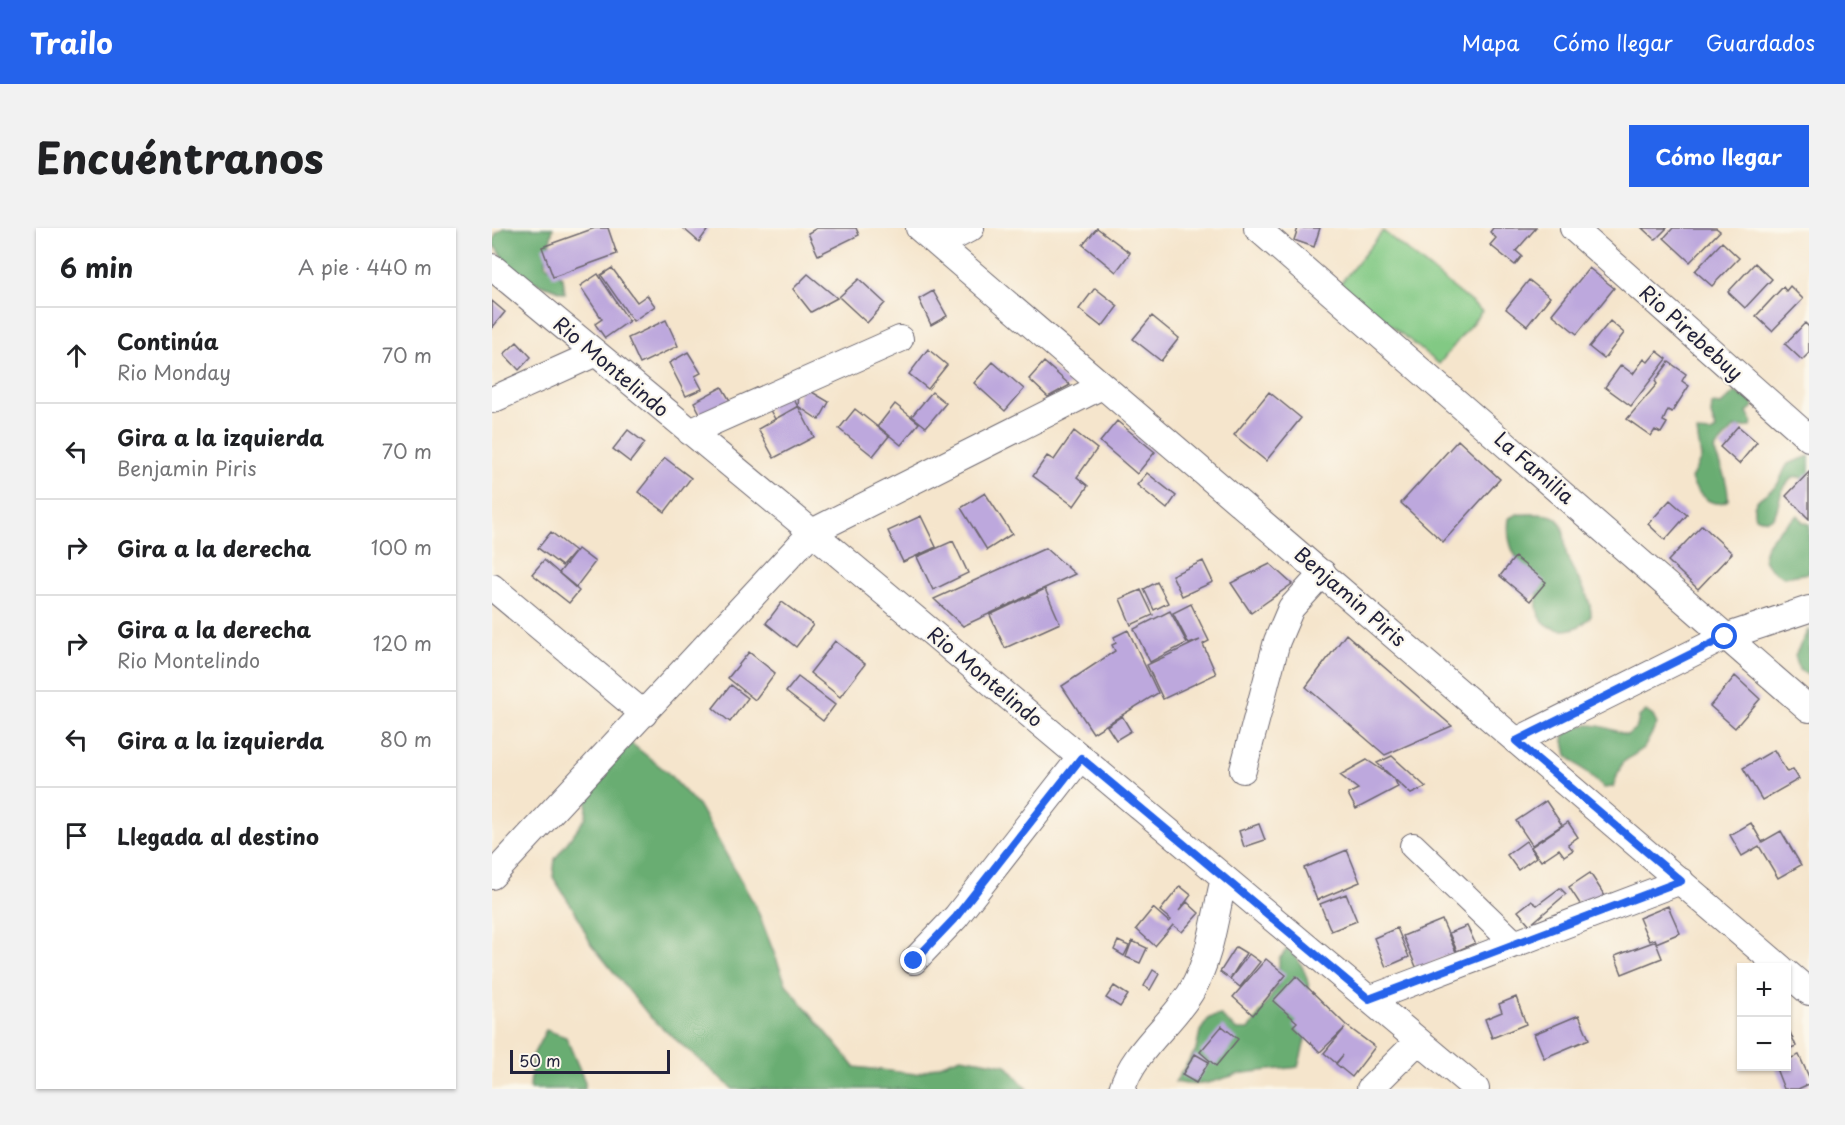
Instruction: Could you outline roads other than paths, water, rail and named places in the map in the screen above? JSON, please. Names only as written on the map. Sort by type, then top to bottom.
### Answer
[{"type":"street","name":"Benjamin Piris","points":[[919,228],[1775,963]]},
{"type":"street","points":[[939,245],[971,228]]},
{"type":"street","name":"La Familia","points":[[1257,228],[1809,709]]},
{"type":"street","name":"Rio Pirebebuy","points":[[1573,228],[1809,438]]},
{"type":"street","name":"Rio Montelindo","points":[[492,267],[1476,1089]]},
{"type":"street","points":[[690,432],[900,339]]},
{"type":"street","points":[[492,400],[594,354]]},
{"type":"street","points":[[492,876],[812,532],[1102,386]]},
{"type":"street","points":[[1243,771],[1277,641],[1291,608],[1323,573]]},
{"type":"street","points":[[492,587],[644,714]]},
{"type":"street","points":[[1516,741],[1725,637],[1809,609]]},
{"type":"street","points":[[914,961],[956,917],[1081,758]]},
{"type":"street","points":[[1413,846],[1515,944]]},
{"type":"street","points":[[1122,1089],[1146,1048],[1190,993],[1204,966],[1224,878]]},
{"type":"street","points":[[1369,999],[1681,881]]},
{"type":"street","points":[[1791,976],[1809,992]]},
{"type":"street","points":[[1370,1089],[1418,1041]]}]
